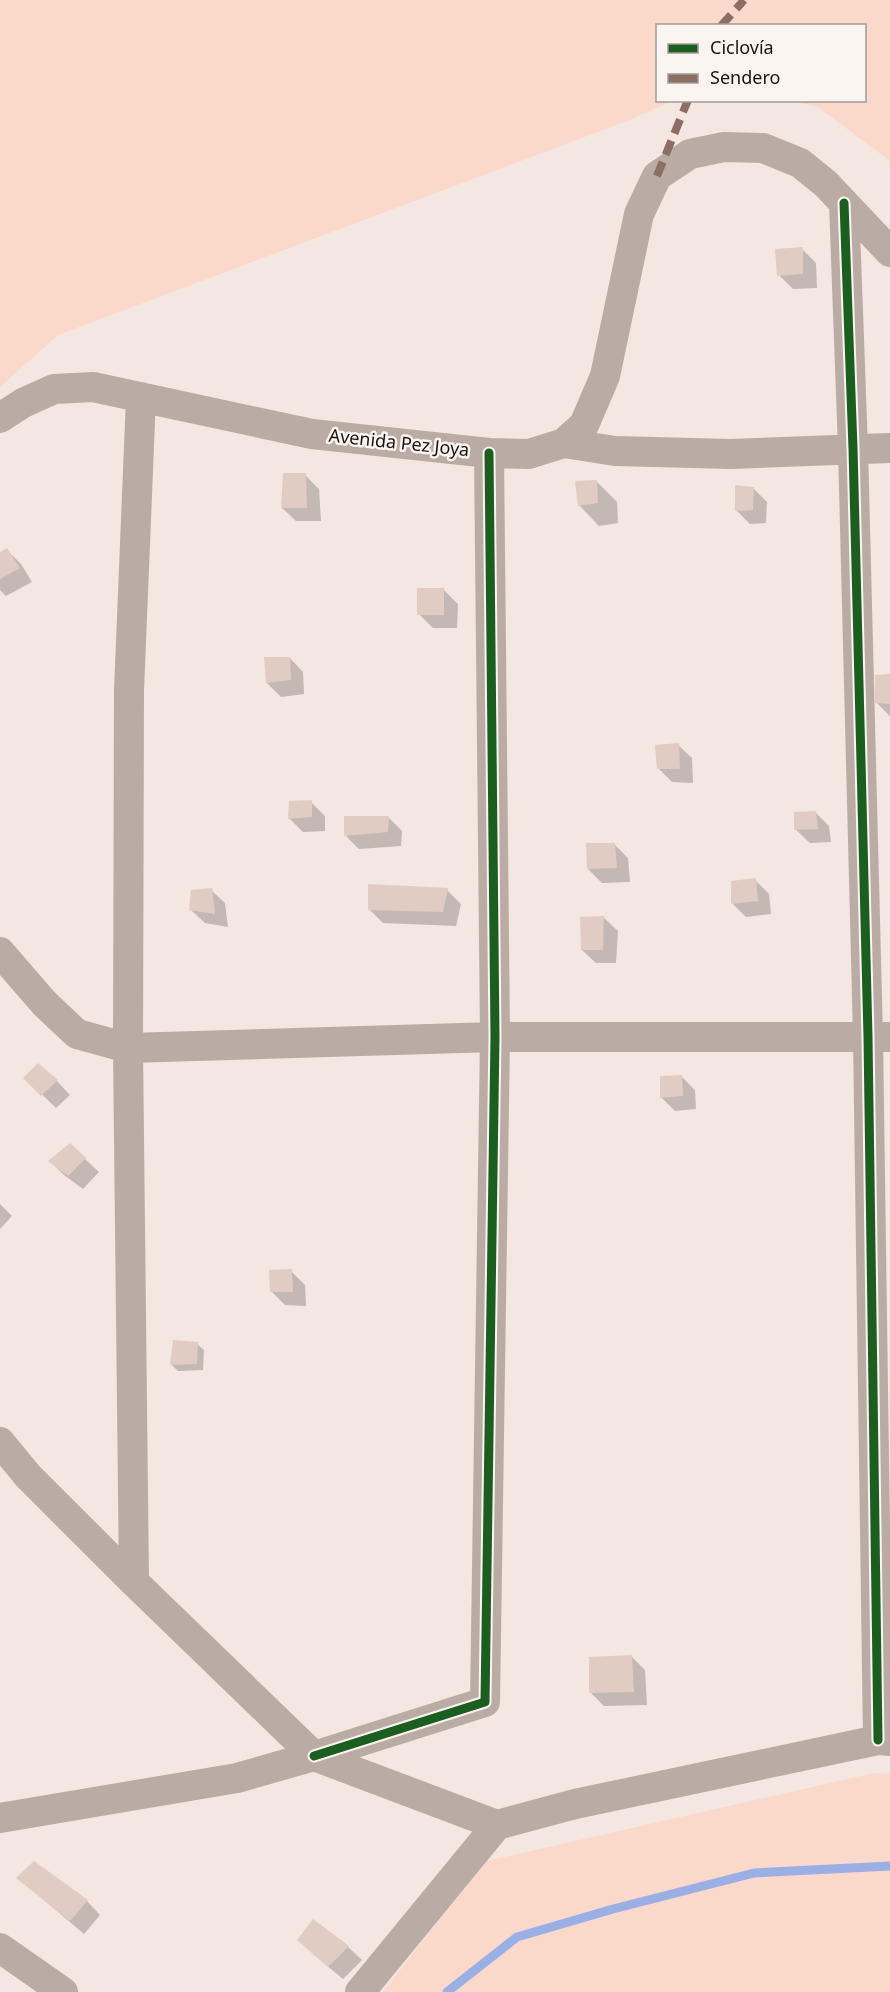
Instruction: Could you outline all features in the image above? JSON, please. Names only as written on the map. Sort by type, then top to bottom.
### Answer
[{"type":"street","name":"Avenida Pez Joya","points":[[0,418],[23,403],[54,389],[93,387],[312,434],[489,453],[529,454],[564,443],[584,425],[605,376],[639,214],[657,176],[690,154],[724,147],[763,148],[800,163],[826,184],[890,252]]},
{"type":"street","points":[[360,1992],[497,1825],[575,1804],[884,1740],[879,1037],[844,203]]},
{"type":"street","points":[[134,1582],[128,1047],[129,692],[141,397]]},
{"type":"street","points":[[564,443],[615,451],[731,454],[890,448]]},
{"type":"street","points":[[0,1818],[237,1778],[485,1702],[495,1037],[489,453]]},
{"type":"street","points":[[0,952],[45,1004],[77,1034],[128,1047],[495,1037],[879,1037]]},
{"type":"street","points":[[0,1442],[28,1476],[134,1582],[314,1756],[497,1825]]},
{"type":"street","points":[[0,1948],[63,1992]]},
{"type":"shaded area","points":[[0,0],[890,0],[890,161],[818,107],[798,102],[866,102],[866,24],[656,24],[656,102],[670,102],[632,119],[58,335],[0,387]]},
{"type":"shaded area","points":[[874,1773],[890,1774],[890,1992],[383,1992],[487,1861]]},
{"type":"building","points":[[803,247],[803,274],[777,276],[775,249]]},
{"type":"building","points":[[283,473],[306,473],[307,508],[281,508]]},
{"type":"building","points":[[597,480],[598,503],[578,506],[575,481]]},
{"type":"building","points":[[735,485],[754,487],[753,510],[735,511]]},
{"type":"building","points":[[7,548],[20,568],[0,579],[0,552]]},
{"type":"building","points":[[417,588],[444,588],[444,615],[417,615]]},
{"type":"building","points":[[264,657],[290,657],[291,680],[266,683]]},
{"type":"building","points":[[890,674],[890,704],[875,703],[875,675]]},
{"type":"building","points":[[679,743],[680,769],[657,769],[655,745]]},
{"type":"building","points":[[312,800],[312,817],[288,819],[289,801]]},
{"type":"building","points":[[816,811],[818,829],[794,830],[794,812]]},
{"type":"building","points":[[344,816],[389,816],[388,832],[344,836]]},
{"type":"building","points":[[586,843],[615,843],[617,868],[587,869]]},
{"type":"building","points":[[756,878],[758,901],[731,904],[731,881]]},
{"type":"building","points":[[368,884],[448,888],[443,912],[368,910]]},
{"type":"building","points":[[212,888],[215,914],[189,910],[191,890]]},
{"type":"building","points":[[604,916],[603,950],[581,950],[580,917]]},
{"type":"building","points":[[38,1063],[58,1080],[41,1096],[23,1078]]},
{"type":"building","points":[[682,1075],[683,1096],[660,1098],[660,1076]]},
{"type":"building","points":[[70,1143],[86,1158],[68,1176],[48,1161]]},
{"type":"building","points":[[292,1269],[293,1292],[270,1292],[269,1270]]},
{"type":"building","points":[[173,1340],[198,1342],[197,1364],[170,1365]]},
{"type":"building","points":[[632,1655],[634,1692],[589,1693],[589,1657]]},
{"type":"building","points":[[34,1861],[88,1900],[70,1921],[16,1878]]},
{"type":"building","points":[[313,1919],[349,1946],[328,1967],[297,1940]]},
{"type":"waterway","points":[[447,1992],[517,1937],[613,1909],[754,1873],[890,1866]]},
{"type":"marked path","points":[[723,24],[744,0]]},
{"type":"marked path","points":[[657,176],[687,102]]},
{"type":"cycle path","points":[[844,203],[853,448],[868,1037],[878,1740]]},
{"type":"cycle path","points":[[314,1756],[485,1702],[495,1037],[489,453]]}]
